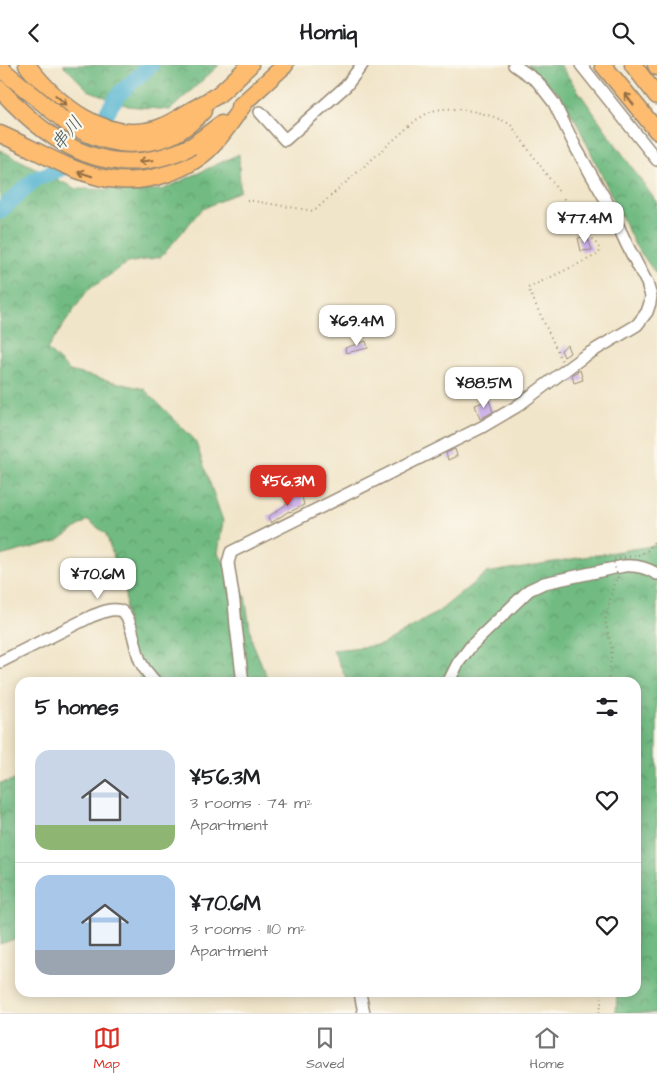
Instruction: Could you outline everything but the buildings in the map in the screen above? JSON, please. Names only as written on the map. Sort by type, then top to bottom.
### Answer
[{"type":"highway","points":[[27,65],[62,102],[83,117],[102,127],[122,132],[142,132],[180,124]]},
{"type":"highway","points":[[0,68],[67,123],[95,138],[113,143],[145,143],[162,139],[218,94],[250,65]]},
{"type":"highway","points":[[0,133],[86,175],[110,180],[132,181],[156,177],[174,171],[195,152],[206,137],[285,65]]},
{"type":"highway","points":[[602,65],[657,131]]},
{"type":"highway","points":[[633,65],[657,96]]},
{"type":"highway","points":[[0,89],[39,127],[78,151],[97,158],[120,162],[143,162],[195,152]]},
{"type":"street","points":[[260,112],[286,140],[346,86],[362,65]]},
{"type":"street","points":[[242,677],[228,563],[231,552],[482,427],[516,407],[584,357],[637,325],[647,312],[651,296],[647,283],[607,202],[576,148],[554,103],[537,81],[514,65]]},
{"type":"street","points":[[581,65],[657,159]]},
{"type":"street","points":[[451,677],[458,663],[471,646],[530,590],[544,583],[624,566],[636,565],[657,574]]},
{"type":"street","points":[[0,662],[92,616],[107,610],[116,610],[123,612],[128,620],[139,658],[151,677]]},
{"type":"street","points":[[361,997],[364,1013]]},
{"type":"path","points":[[247,200],[314,211],[416,120],[431,111],[447,109],[486,114],[500,118],[511,125],[600,249],[599,254],[528,288],[566,369]]},
{"type":"path","points":[[609,677],[612,651],[605,621],[614,584],[618,579],[613,559],[638,555],[647,551],[657,538]]},
{"type":"path","points":[[598,1013],[602,997]]},
{"type":"green space","points":[[63,65],[219,65],[170,110],[128,106],[88,90]]},
{"type":"green space","points":[[527,65],[560,65],[657,203],[657,275],[635,245],[576,121],[559,94]]},
{"type":"green space","points":[[0,150],[76,189],[162,190],[239,154],[240,191],[201,210],[161,257],[127,263],[87,291],[47,349],[70,371],[144,389],[195,440],[223,521],[218,553],[245,596],[252,641],[267,677],[140,677],[140,672],[127,644],[125,590],[106,534],[88,520],[57,541],[0,556]]},
{"type":"green space","points":[[657,545],[657,1013],[616,1013],[617,997],[641,997],[641,677],[346,677],[333,650],[381,645],[438,612],[486,573]]},
{"type":"green space","points":[[15,780],[15,939],[0,944],[0,783]]},
{"type":"waterway","name":"串川","points":[[0,211],[35,179],[63,168],[77,157],[89,143],[121,92],[151,65]]}]
